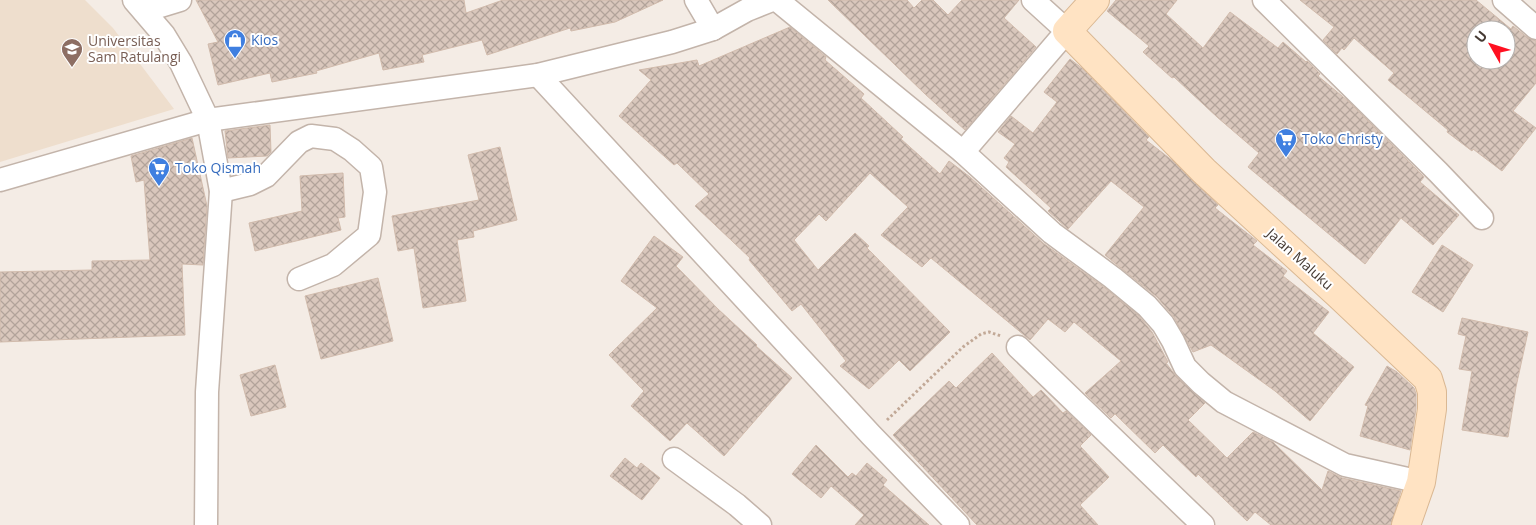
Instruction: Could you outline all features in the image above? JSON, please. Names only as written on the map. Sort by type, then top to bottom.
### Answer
[{"type":"main road","points":[[1067,31],[1095,0]]},
{"type":"main road","name":"Jalan Maluku","points":[[1067,31],[1204,171],[1424,374],[1431,386],[1432,409],[1421,482],[1406,525]]},
{"type":"street","points":[[139,6],[180,0]]},
{"type":"street","points":[[696,0],[712,29]]},
{"type":"street","points":[[0,180],[208,120],[538,76],[672,42],[712,29],[747,10],[772,0]]},
{"type":"street","points":[[777,0],[963,152],[1052,233],[1147,306],[1163,324],[1174,341],[1185,368],[1224,402],[1345,465],[1421,482]]},
{"type":"street","points":[[963,152],[1067,31],[1033,0]]},
{"type":"street","points":[[1264,0],[1482,218]]},
{"type":"street","points":[[1504,0],[1536,28]]},
{"type":"street","points":[[139,6],[164,35],[181,63],[208,120],[220,191],[207,392],[206,525]]},
{"type":"street","points":[[538,76],[871,435],[958,525]]},
{"type":"street","points":[[220,191],[250,184],[266,176],[299,142],[311,136],[335,139],[352,150],[371,167],[375,192],[369,235],[333,265],[299,279]]},
{"type":"street","points":[[1018,347],[1204,525]]},
{"type":"street","points":[[674,459],[737,505],[760,525]]},
{"type":"path","points":[[871,435],[964,346],[981,334],[989,332],[998,333],[1018,347]]},
{"type":"shaded area","name":"Universitas Sam Ratulangi","points":[[0,0],[85,0],[113,28],[174,109],[0,162]]},
{"type":"building","points":[[196,0],[464,0],[466,13],[503,0],[663,0],[615,22],[571,31],[570,28],[487,55],[482,40],[422,55],[424,62],[383,70],[379,53],[316,71],[317,73],[272,82],[270,73],[218,85],[208,44],[218,42]]},
{"type":"building","points":[[828,0],[907,0],[914,8],[922,0],[933,0],[948,15],[962,0],[1019,0],[1004,18],[1036,47],[965,130]]},
{"type":"building","points":[[1116,0],[1177,0],[1166,14],[1203,48],[1230,12],[1278,48],[1283,42],[1307,61],[1320,74],[1318,76],[1348,101],[1424,177],[1420,182],[1459,215],[1433,245],[1401,218],[1365,264],[1248,167],[1259,153],[1174,77],[1172,78],[1143,52],[1149,46],[1107,11]]},
{"type":"building","points":[[1300,0],[1476,0],[1500,20],[1466,20],[1466,70],[1516,70],[1516,28],[1528,38],[1536,41],[1536,83],[1513,111],[1536,128],[1502,171],[1447,132],[1448,130],[1388,80],[1394,73],[1354,38],[1344,50],[1342,48],[1337,54],[1323,40],[1334,27]]},
{"type":"building","points":[[790,27],[826,57],[825,60],[864,94],[861,98],[903,137],[901,139],[940,174],[949,161],[970,177],[1043,243],[1105,288],[1138,315],[1152,332],[1168,362],[1166,363],[1176,376],[1205,403],[1188,420],[1227,458],[1253,432],[1273,442],[1322,490],[1328,471],[1342,478],[1401,491],[1391,525],[1271,525],[1255,512],[1247,521],[1198,474],[1196,477],[1163,445],[1155,453],[1115,414],[1111,418],[1085,393],[1121,361],[1074,322],[1065,332],[1048,319],[1030,340],[931,258],[922,267],[881,235],[908,207],[870,173],[826,221],[819,214],[794,240],[818,270],[855,233],[869,246],[867,248],[950,332],[910,371],[899,360],[869,389],[840,366],[846,361],[801,304],[792,311],[749,260],[750,258],[695,206],[709,194],[677,163],[674,165],[619,116],[651,80],[639,70],[697,60],[699,66]]},
{"type":"building","points":[[1070,59],[1083,69],[1149,137],[1146,140],[1173,161],[1218,205],[1215,208],[1257,241],[1253,245],[1287,271],[1283,276],[1329,312],[1313,333],[1354,367],[1310,421],[1275,391],[1211,345],[1193,352],[1174,317],[1157,297],[1105,255],[1144,207],[1111,181],[1068,229],[1048,211],[1051,208],[1006,167],[1009,162],[1004,158],[1015,144],[998,132],[1011,116],[1033,133],[1057,102],[1044,92]]},
{"type":"building","points":[[270,125],[271,152],[267,156],[228,158],[225,131]]},
{"type":"building","points":[[192,138],[207,206],[203,265],[182,264],[185,335],[0,342],[0,272],[92,270],[92,261],[150,260],[144,180],[136,182],[131,156]]},
{"type":"building","points":[[500,147],[517,220],[473,231],[474,237],[457,240],[466,301],[423,308],[414,248],[398,251],[392,216],[479,200],[468,155]]},
{"type":"building","points":[[343,173],[345,217],[338,218],[341,230],[255,251],[249,223],[302,211],[300,176]]},
{"type":"building","points":[[654,236],[683,257],[676,266],[756,346],[792,378],[724,456],[687,423],[670,441],[631,406],[644,391],[609,355],[657,308],[621,281]]},
{"type":"building","points":[[1442,245],[1473,265],[1443,312],[1412,292]]},
{"type":"building","points":[[378,278],[393,341],[321,359],[305,296]]},
{"type":"building","points":[[1462,318],[1528,332],[1508,437],[1462,430],[1472,371],[1459,369],[1466,336],[1458,334]]},
{"type":"building","points":[[992,353],[1033,397],[1041,390],[1063,413],[1066,411],[1091,435],[1080,446],[1109,477],[1080,505],[1098,525],[977,525],[893,435],[949,381],[956,388]]},
{"type":"building","points":[[275,365],[286,407],[251,416],[240,375]]},
{"type":"building","points":[[1387,366],[1397,372],[1414,388],[1416,394],[1410,450],[1360,436],[1368,406],[1365,405]]},
{"type":"building","points":[[816,445],[848,477],[852,473],[856,476],[867,463],[887,480],[883,485],[929,525],[855,525],[864,515],[831,486],[821,498],[792,474]]},
{"type":"building","points":[[625,458],[637,468],[641,463],[660,478],[642,500],[610,476]]},
{"type":"place","name":"Kios","points":[[235,59]]},
{"type":"place","name":"Universitas Sam Ratulangi","points":[[72,68]]},
{"type":"place","name":"Toko Christy","points":[[1286,158]]},
{"type":"place","name":"Toko Qismah","points":[[159,187]]}]
